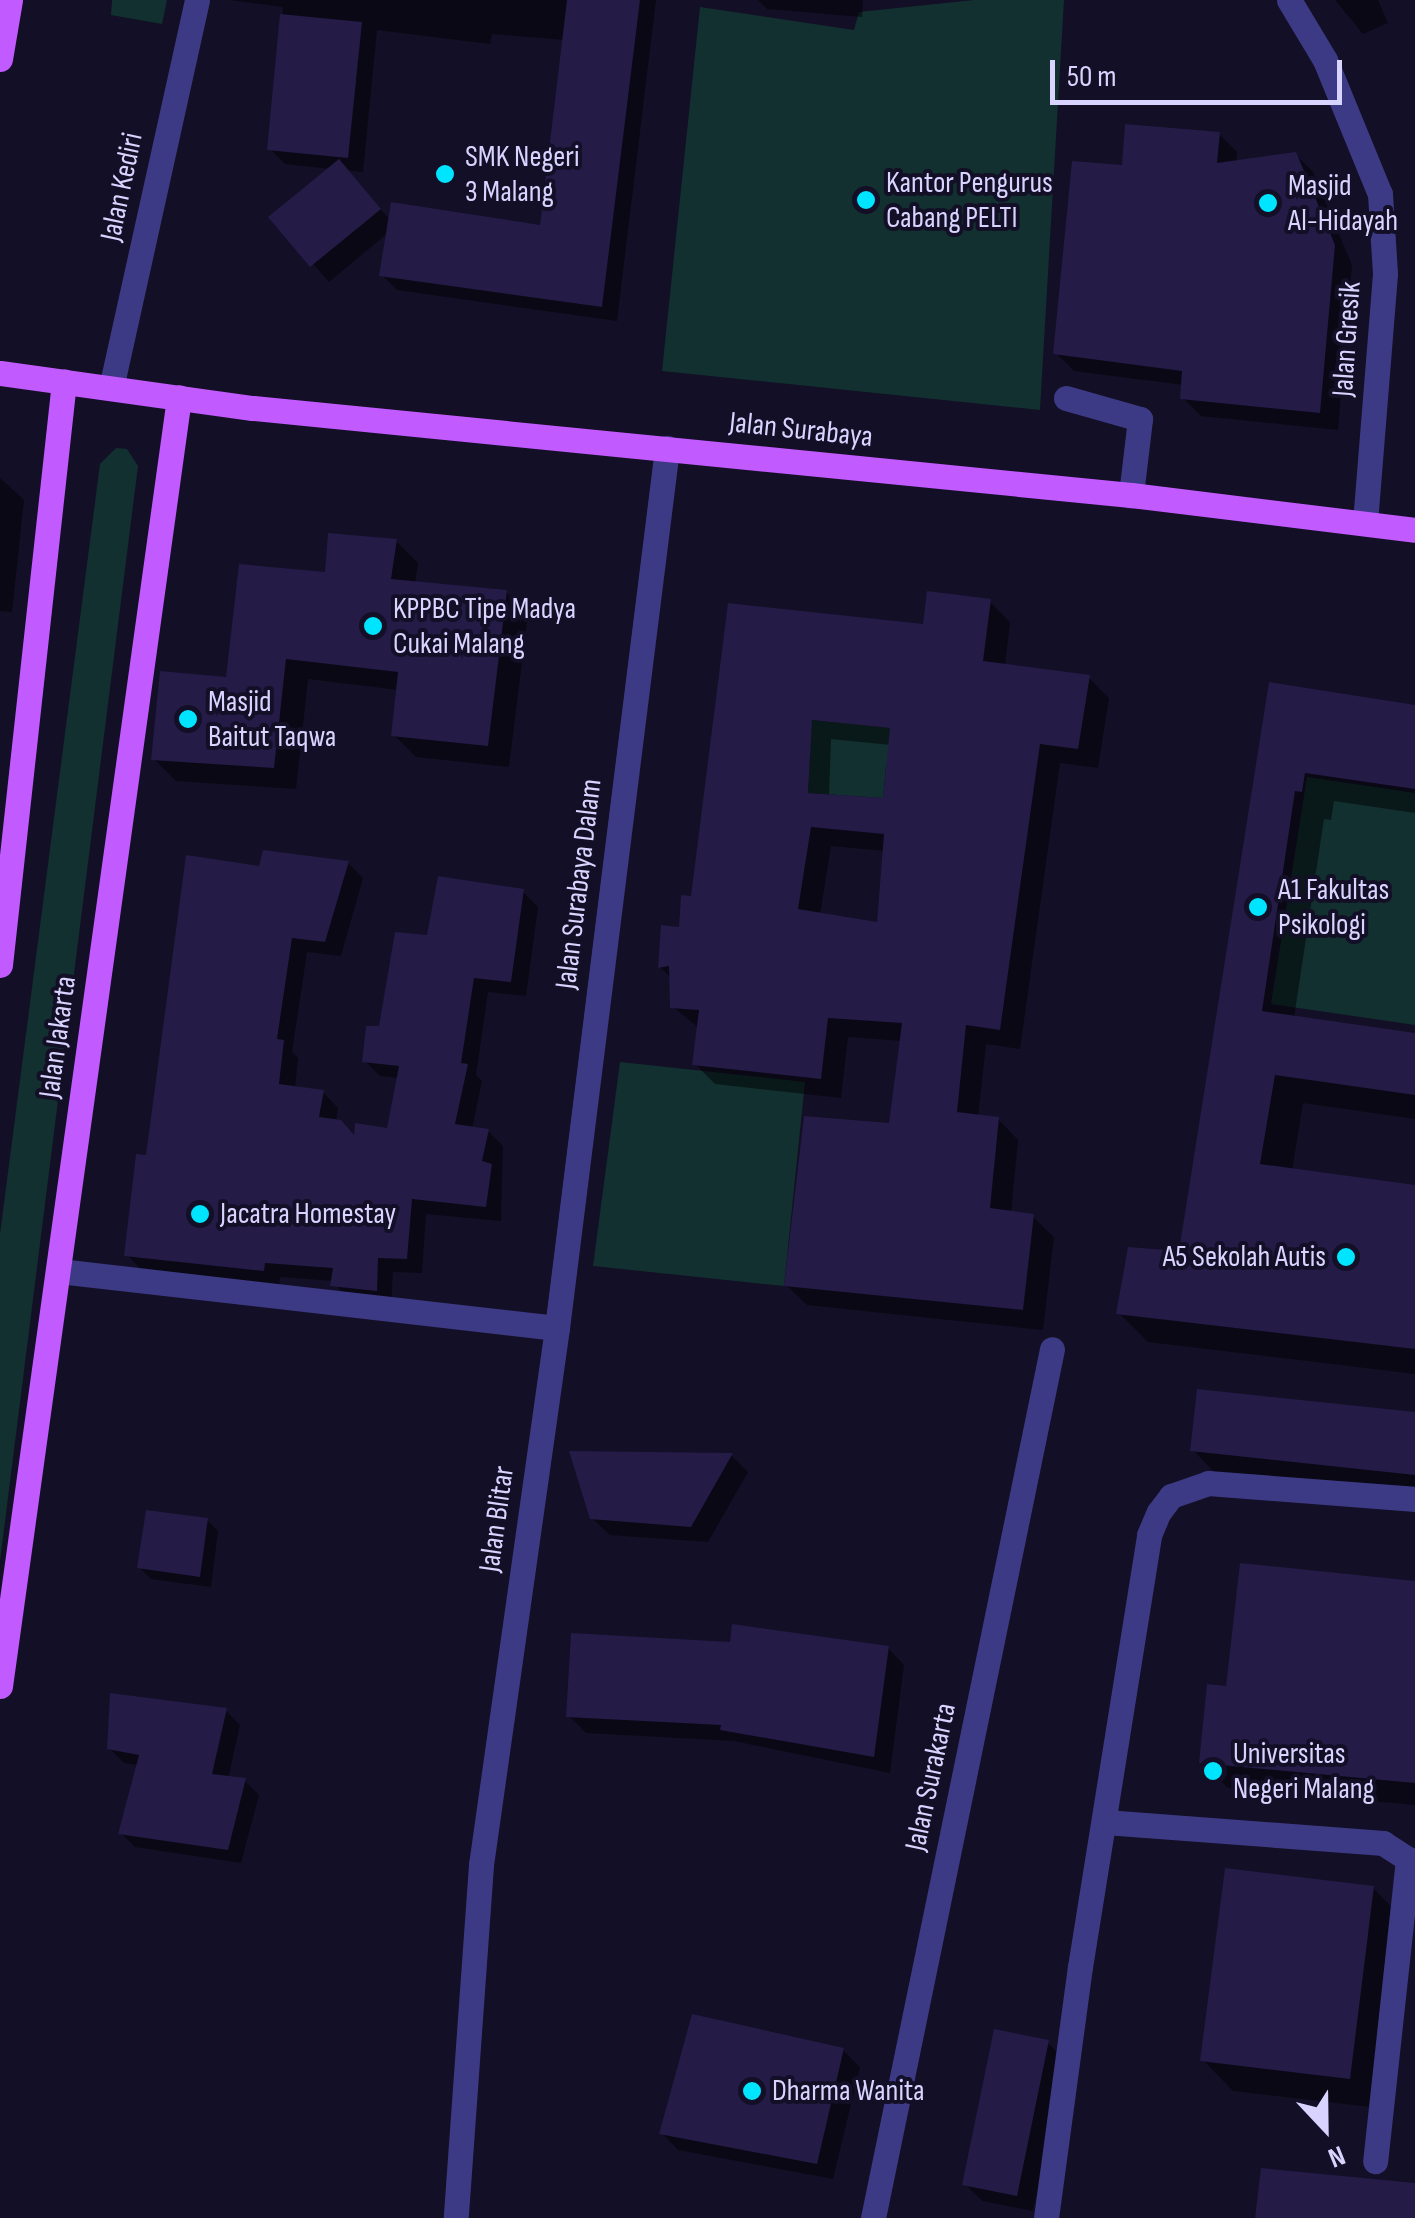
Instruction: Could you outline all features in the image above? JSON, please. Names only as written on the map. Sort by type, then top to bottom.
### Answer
[{"type":"main road","points":[[0,60],[10,0]]},
{"type":"main road","name":"Jalan Surabaya","points":[[0,373],[179,397],[1131,495],[1415,530]]},
{"type":"main road","points":[[0,965],[64,382]]},
{"type":"main road","name":"Jalan Jakarta","points":[[0,1686],[179,397]]},
{"type":"street","name":"Jalan Kediri","points":[[111,388],[197,0]]},
{"type":"street","name":"Jalan Gresik","points":[[1289,0],[1325,60],[1380,194],[1385,274],[1365,523]]},
{"type":"street","points":[[1066,398],[1140,420],[1131,495]]},
{"type":"street","name":"Jalan Surabaya Dalam","points":[[557,1328],[667,448]]},
{"type":"street","points":[[59,1271],[557,1328]]},
{"type":"street","name":"Jalan Blitar","points":[[456,2218],[481,1864],[557,1328]]},
{"type":"street","name":"Jalan Surakarta","points":[[874,2218],[1052,1349]]},
{"type":"street","points":[[1046,2218],[1149,1535],[1171,1496],[1208,1482],[1415,1499]]},
{"type":"street","points":[[1105,1822],[1383,1843],[1408,1859],[1375,2160]]},
{"type":"green space","points":[[112,0],[167,0],[162,24],[111,15]]},
{"type":"green space","name":"Kantor Pengurus Cabang PELTI","points":[[974,0],[1064,0],[1040,410],[662,371],[700,7],[854,30],[859,12]]},
{"type":"green space","points":[[116,448],[127,449],[138,466],[0,1561],[0,1234],[100,464]]},
{"type":"green space","points":[[782,717],[912,730],[908,768],[886,766],[883,798],[808,793],[810,750]]},
{"type":"green space","points":[[1307,777],[1415,793],[1415,1025],[1271,1004]]},
{"type":"green space","points":[[620,1062],[805,1082],[784,1286],[593,1266]]},
{"type":"building","points":[[567,0],[640,0],[602,307],[379,276],[391,202],[540,225]]},
{"type":"building","points":[[280,14],[362,22],[348,158],[267,150]]},
{"type":"building","points":[[1125,124],[1220,132],[1217,163],[1296,152],[1335,245],[1320,413],[1180,399],[1182,371],[1053,354],[1072,161],[1122,165]]},
{"type":"building","points":[[339,159],[381,209],[310,267],[268,217]]},
{"type":"building","points":[[328,533],[397,539],[391,579],[507,590],[488,746],[391,736],[398,672],[286,659],[274,768],[151,760],[160,671],[226,677],[239,564],[325,572]]},
{"type":"building","points":[[927,591],[991,599],[983,661],[1090,675],[1078,749],[1040,744],[1000,1030],[966,1025],[957,1112],[999,1117],[990,1208],[1034,1214],[1023,1310],[784,1286],[804,1116],[889,1123],[902,1023],[828,1018],[821,1079],[692,1065],[699,1010],[670,1008],[669,966],[658,968],[661,925],[679,927],[681,895],[691,896],[728,603],[923,624]],"holes":[[[812,720],[890,728],[883,798],[808,793]],[[811,827],[884,834],[877,922],[798,909]]]},
{"type":"building","points":[[1269,682],[1415,705],[1415,789],[1305,773],[1302,792],[1295,791],[1262,1011],[1415,1033],[1415,1095],[1275,1075],[1260,1164],[1415,1185],[1415,1349],[1116,1314],[1128,1247],[1179,1251]]},
{"type":"building","points":[[263,850],[349,861],[325,942],[292,938],[277,1039],[284,1040],[279,1084],[324,1090],[319,1117],[341,1120],[354,1135],[355,1123],[387,1128],[399,1066],[362,1062],[366,1026],[379,1026],[395,932],[427,935],[438,876],[524,889],[511,982],[474,978],[461,1063],[468,1064],[455,1124],[489,1129],[482,1161],[492,1164],[486,1207],[412,1199],[407,1259],[378,1258],[377,1291],[330,1286],[333,1268],[265,1263],[264,1271],[124,1256],[136,1154],[146,1155],[186,855],[259,866]]},
{"type":"building","points":[[1197,1389],[1415,1412],[1415,1475],[1190,1451]]},
{"type":"building","points":[[569,1451],[733,1453],[691,1527],[590,1519]]},
{"type":"building","points":[[146,1510],[208,1518],[200,1577],[137,1568]]},
{"type":"building","points":[[1240,1563],[1415,1581],[1415,1783],[1199,1763],[1207,1684],[1226,1686]]},
{"type":"building","points":[[732,1624],[889,1646],[874,1757],[720,1730],[721,1725],[566,1717],[571,1633],[730,1642]]},
{"type":"building","points":[[110,1693],[227,1708],[212,1774],[246,1778],[228,1850],[118,1834],[139,1755],[107,1749]]},
{"type":"building","points":[[1225,1868],[1374,1886],[1350,2079],[1200,2061]]},
{"type":"building","name":"Dharma Wanita","points":[[692,2014],[844,2048],[817,2164],[659,2134]]},
{"type":"building","points":[[994,2029],[1049,2040],[1017,2196],[962,2185]]},
{"type":"building","points":[[1261,2168],[1415,2183],[1415,2218],[1255,2218]]},
{"type":"place","name":"SMK Negeri 3 Malang","points":[[445,174]]},
{"type":"place","name":"Kantor Pengurus Cabang PELTI","points":[[866,200]]},
{"type":"place","name":"Masjid Al-Hidayah","points":[[1268,203]]},
{"type":"place","name":"KPPBC Tipe Madya Cukai Malang","points":[[373,626]]},
{"type":"place","name":"Masjid Baitut Taqwa","points":[[188,719]]},
{"type":"place","name":"A1 Fakultas Psikologi","points":[[1258,907]]},
{"type":"place","name":"Jacatra Homestay","points":[[200,1214]]},
{"type":"place","name":"A5 Sekolah Autis","points":[[1346,1257]]},
{"type":"place","name":"Universitas Negeri Malang","points":[[1213,1771]]},
{"type":"place","name":"Dharma Wanita","points":[[752,2091]]}]
